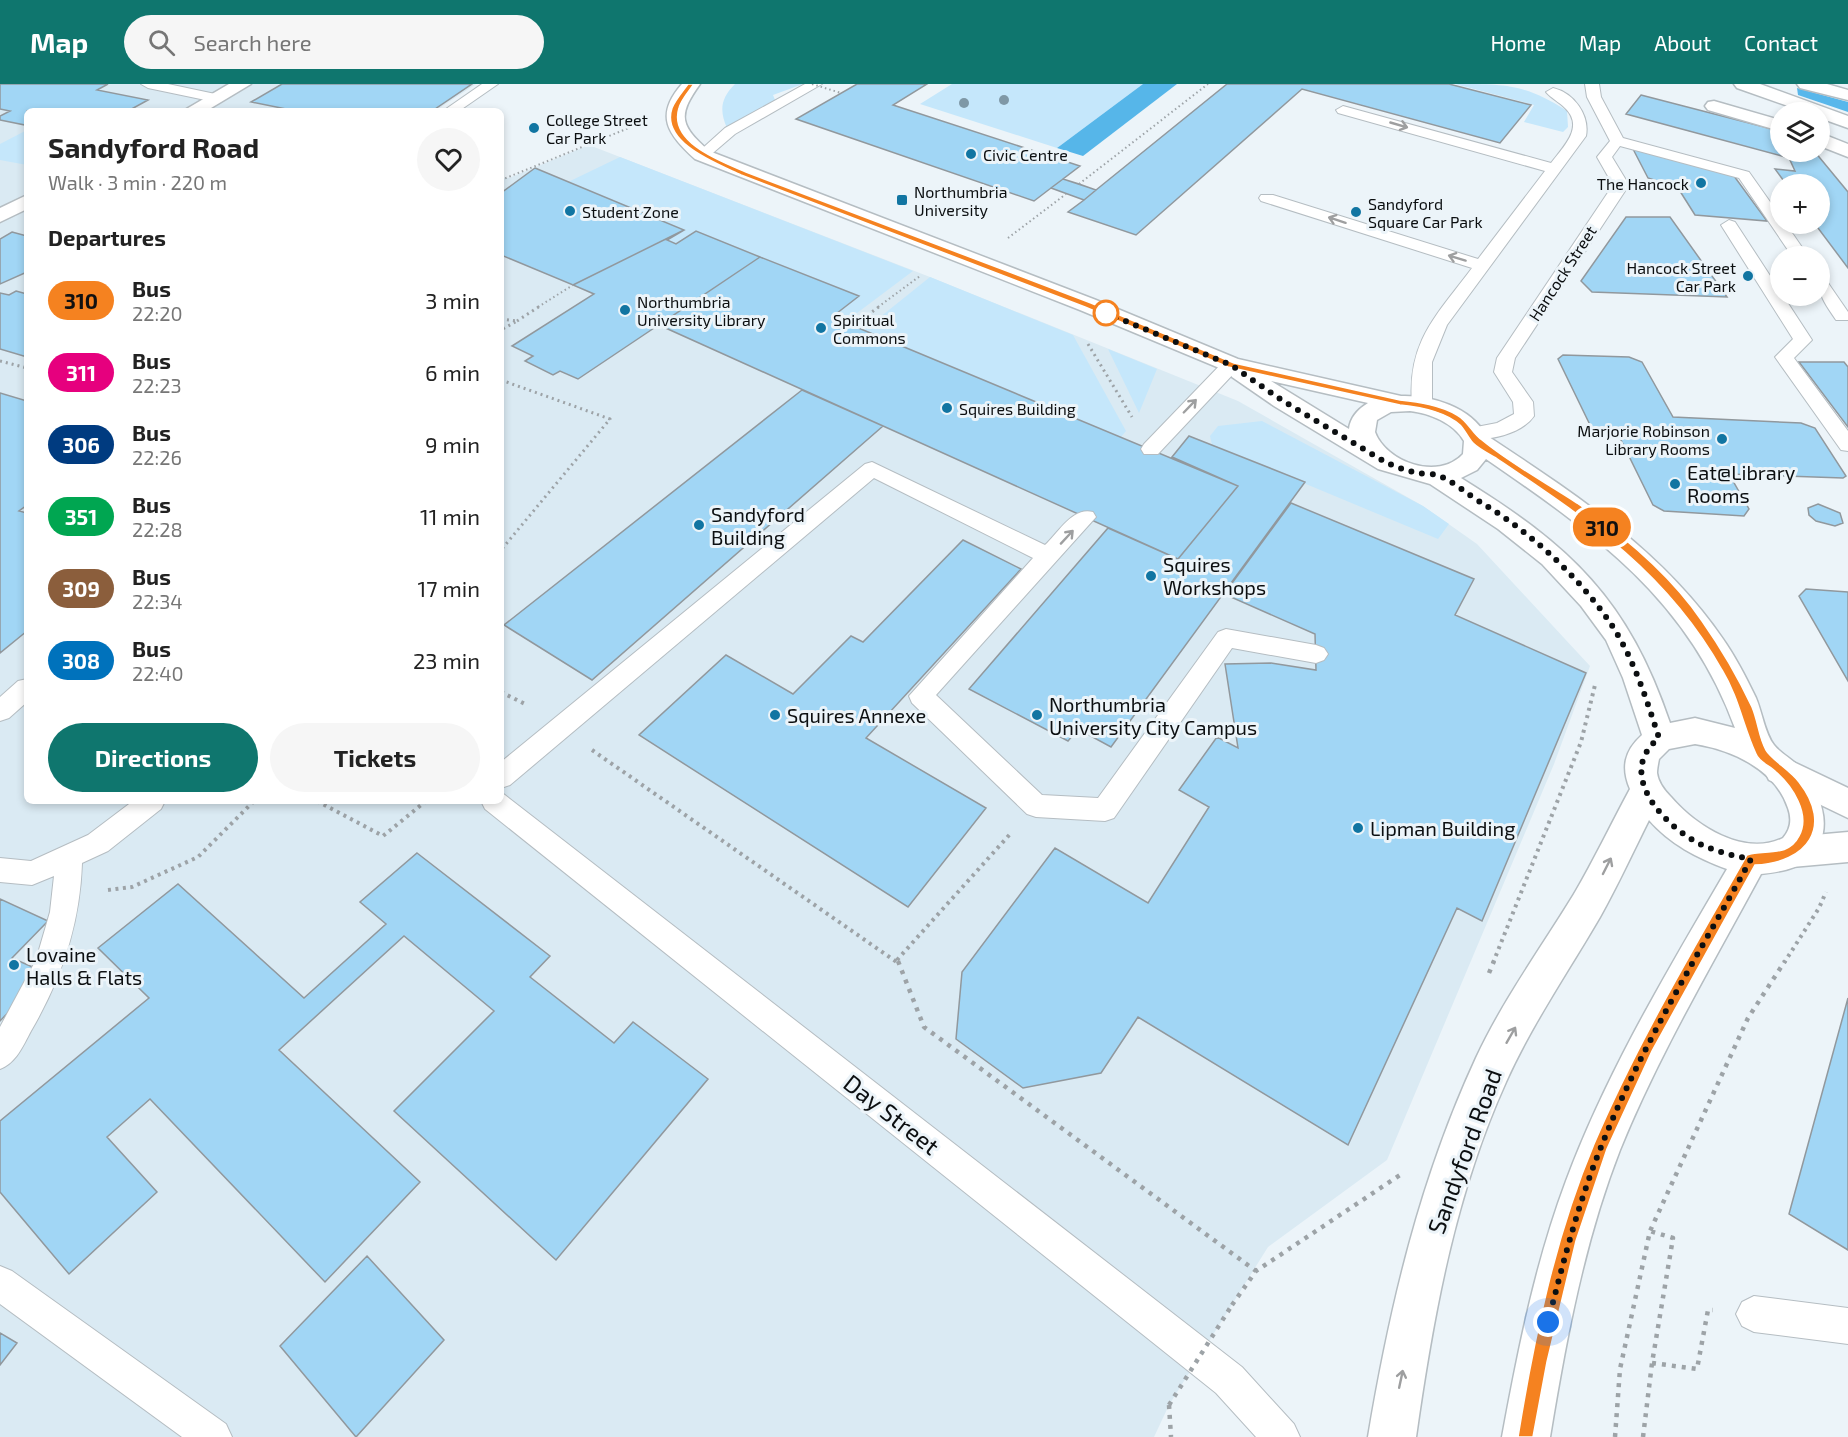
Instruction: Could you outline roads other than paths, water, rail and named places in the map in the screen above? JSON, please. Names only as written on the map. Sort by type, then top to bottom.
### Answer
[{"type":"main road","points":[[197,108],[242,84]]},
{"type":"main road","points":[[691,84],[675,109],[675,124],[680,136],[702,155],[1088,305],[1231,365],[1411,404],[1452,416],[1475,437],[1576,507],[1627,546],[1665,583],[1697,622],[1727,669],[1772,762],[1796,787],[1807,806],[1809,825],[1804,840],[1792,852]]},
{"type":"main road","points":[[1743,84],[1848,122]]},
{"type":"main road","points":[[1806,84],[1848,95]]},
{"type":"main road","points":[[1714,106],[1770,123]]},
{"type":"main road","points":[[1830,143],[1848,151]]},
{"type":"main road","points":[[0,216],[24,203]]},
{"type":"main road","points":[[1231,365],[1283,401],[1403,470],[1436,475],[1453,473],[1466,467],[1475,459],[1478,451],[1475,437]]},
{"type":"main road","points":[[1375,454],[1366,445],[1361,434],[1361,424],[1367,415],[1376,408],[1411,404]]},
{"type":"main road","points":[[1436,475],[1496,512],[1527,536],[1562,566],[1587,594],[1610,622],[1628,657],[1644,693],[1659,738]]},
{"type":"main road","points":[[1847,847],[1792,852],[1774,859],[1751,859],[1726,854],[1692,839],[1659,811],[1646,792],[1641,775],[1641,760],[1647,747],[1659,738],[1675,732],[1716,734],[1739,742],[1848,804]]},
{"type":"main road","name":"Sandyford Road","points":[[1392,1437],[1428,1254],[1456,1160],[1487,1079],[1589,901],[1646,792]]},
{"type":"main road","points":[[1526,1437],[1538,1362],[1565,1252],[1600,1147],[1647,1046],[1751,859]]},
{"type":"lane","points":[[148,84],[215,98]]},
{"type":"lane","points":[[455,108],[491,84]]},
{"type":"lane","points":[[702,155],[730,132],[813,84]]},
{"type":"lane","points":[[1592,84],[1594,97],[1617,141],[1744,175],[1793,246]]},
{"type":"lane","points":[[1411,404],[1425,347],[1555,169],[1581,128],[1580,120],[1572,106],[1553,92]]},
{"type":"lane","points":[[1343,110],[1555,169]]},
{"type":"lane","name":"Hancock Street","points":[[1475,437],[1502,429],[1518,422],[1524,416],[1523,402],[1508,382],[1503,365],[1621,185],[1604,157],[1617,141]]},
{"type":"lane","points":[[1267,198],[1482,266]]},
{"type":"lane","points":[[1729,225],[1803,340],[1784,357],[1848,445]]},
{"type":"lane","points":[[1757,268],[1770,269]]},
{"type":"lane","points":[[1830,299],[1842,316]]},
{"type":"lane","points":[[1151,449],[1231,365]]},
{"type":"lane","points":[[504,775],[872,469],[1048,556]]},
{"type":"lane","points":[[1085,517],[921,696],[1036,806],[1105,810],[1226,638],[1316,654]]},
{"type":"lane","points":[[0,711],[24,691]]},
{"type":"lane","points":[[0,870],[32,873],[98,843],[148,804]]},
{"type":"lane","name":"Day Street","points":[[498,804],[1229,1380],[1281,1437]]},
{"type":"lane","points":[[0,1054],[24,1017],[52,961],[68,896],[69,856]]},
{"type":"lane","points":[[0,1283],[213,1437]]},
{"type":"lane","points":[[1754,1314],[1848,1326]]},
{"type":"place","name":"College Street Car Park","points":[[534,128]]},
{"type":"place","name":"Civic Centre","points":[[971,154]]},
{"type":"place","name":"The Hancock","points":[[1701,183]]},
{"type":"place","name":"Northumbria University","points":[[902,200]]},
{"type":"place","name":"Student Zone","points":[[570,211]]},
{"type":"place","name":"Sandyford Square Car Park","points":[[1356,212]]},
{"type":"place","name":"Hancock Street Car Park","points":[[1748,276]]},
{"type":"place","name":"Northumbria University Library","points":[[625,310]]},
{"type":"place","name":"Spiritual Commons","points":[[821,328]]},
{"type":"place","name":"Squires Building","points":[[947,408]]},
{"type":"place","name":"Marjorie Robinson Library Rooms","points":[[1722,439]]},
{"type":"place","name":"Eat@Library Rooms","points":[[1675,484]]},
{"type":"place","name":"Sandyford Building","points":[[699,525]]},
{"type":"place","name":"Squires Workshops","points":[[1151,576]]},
{"type":"place","name":"Squires Annexe","points":[[775,715]]},
{"type":"place","name":"Northumbria University City Campus","points":[[1037,715]]},
{"type":"place","name":"Lipman Building","points":[[1358,828]]},
{"type":"place","name":"Lovaine Halls & Flats","points":[[14,965]]}]
